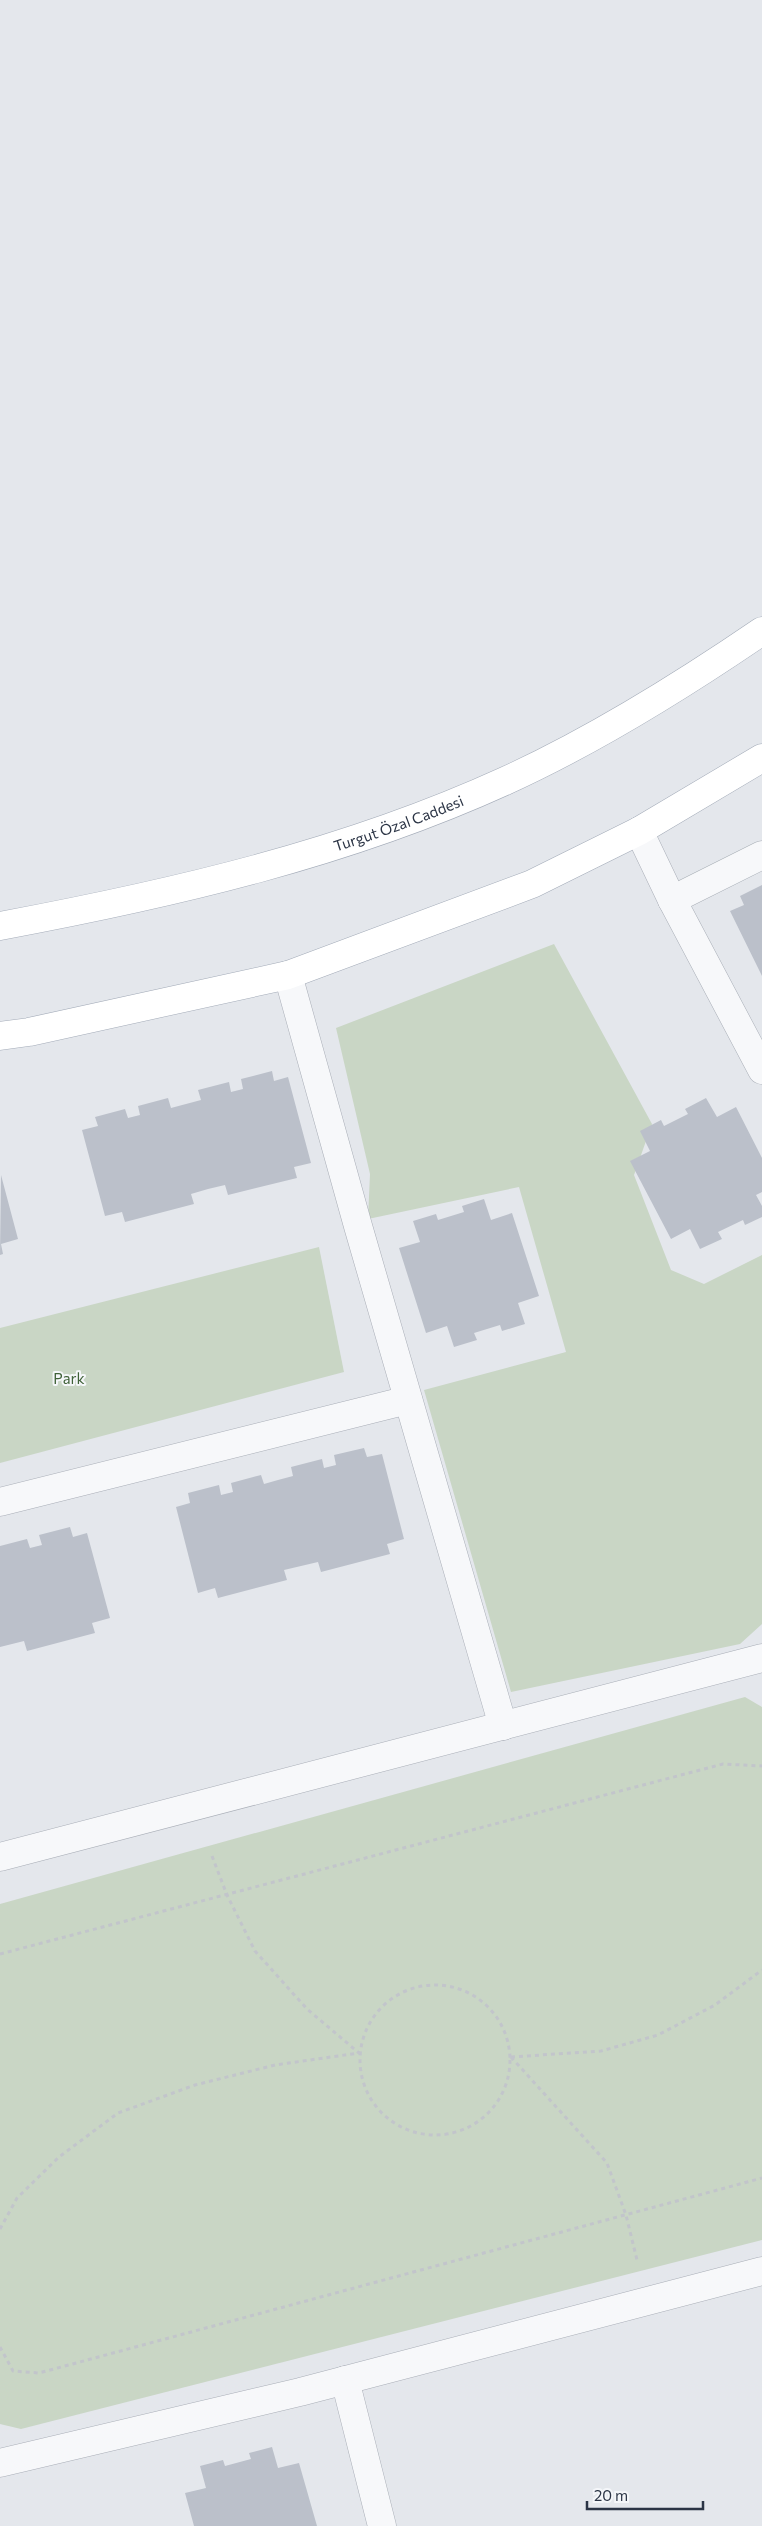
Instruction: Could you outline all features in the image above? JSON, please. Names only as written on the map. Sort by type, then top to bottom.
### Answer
[{"type":"main road","name":"Turgut Özal Caddesi","points":[[0,926],[174,890],[265,866],[424,814],[504,782],[573,748],[710,667],[762,631]]},
{"type":"main road","points":[[0,1036],[29,1032],[288,975],[532,884],[639,832],[762,758]]},
{"type":"street","points":[[639,832],[672,900],[762,1070]]},
{"type":"street","points":[[672,900],[762,855]]},
{"type":"street","points":[[288,975],[408,1400],[503,1726]]},
{"type":"street","points":[[0,1502],[408,1400]]},
{"type":"street","points":[[0,1857],[762,1658]]},
{"type":"street","points":[[0,2463],[345,2380],[762,2271]]},
{"type":"street","points":[[345,2380],[382,2526]]},
{"type":"path","points":[[0,1954],[723,1764],[762,1766]]},
{"type":"path","points":[[212,1856],[227,1895],[255,1951],[306,2009],[359,2054]]},
{"type":"path","points":[[511,2057],[601,2052],[658,2035],[715,2005],[762,1970]]},
{"type":"path","points":[[426,1985],[452,1986],[475,1996],[487,2006],[506,2032],[511,2057],[508,2081],[498,2103],[482,2121],[460,2132],[435,2136],[411,2132],[389,2121],[372,2102],[361,2079],[359,2054],[366,2028],[380,2007],[401,1992],[426,1985]]},
{"type":"path","points":[[0,2228],[17,2198],[52,2164],[118,2113],[195,2085],[275,2064],[359,2054]]},
{"type":"path","points":[[511,2057],[607,2163],[626,2215],[636,2260]]},
{"type":"path","points":[[0,2347],[12,2371],[40,2373],[762,2178]]},
{"type":"green space","points":[[554,944],[652,1124],[634,1175],[671,1270],[704,1284],[762,1255],[762,1624],[740,1644],[511,1692],[424,1390],[566,1352],[519,1187],[368,1219],[370,1174],[336,1028]]},
{"type":"green space","name":"Park","points":[[319,1247],[344,1372],[0,1463],[0,1328]]},
{"type":"green space","points":[[745,1697],[762,1707],[762,2240],[21,2429],[0,2424],[0,1904]]},
{"type":"building","points":[[762,885],[762,976],[730,911],[744,905],[740,896]]},
{"type":"building","points":[[272,1071],[274,1081],[288,1077],[311,1163],[294,1167],[297,1178],[228,1195],[225,1185],[208,1189],[191,1194],[194,1204],[125,1222],[122,1212],[105,1216],[82,1130],[98,1126],[95,1117],[125,1109],[128,1118],[140,1115],[138,1106],[168,1098],[171,1108],[201,1100],[198,1090],[229,1082],[231,1092],[243,1089],[241,1079]]},
{"type":"building","points":[[706,1098],[717,1117],[736,1107],[762,1158],[762,1192],[756,1195],[762,1206],[762,1217],[745,1225],[743,1220],[718,1232],[722,1239],[700,1249],[690,1229],[671,1239],[630,1161],[650,1151],[640,1131],[661,1120],[664,1126],[688,1114],[685,1109]]},
{"type":"building","points":[[1,1175],[18,1239],[1,1244],[3,1254],[0,1255]]},
{"type":"building","points":[[484,1199],[491,1220],[512,1213],[539,1296],[518,1303],[525,1324],[502,1331],[500,1325],[474,1333],[477,1340],[454,1347],[447,1326],[426,1333],[399,1248],[420,1242],[413,1221],[436,1214],[438,1220],[464,1212],[462,1206]]},
{"type":"building","points":[[364,1448],[367,1457],[382,1454],[404,1539],[387,1544],[390,1554],[321,1572],[318,1562],[284,1570],[287,1580],[218,1598],[215,1588],[198,1593],[176,1507],[190,1503],[188,1493],[219,1485],[221,1495],[233,1492],[231,1483],[261,1475],[264,1484],[293,1476],[291,1467],[322,1459],[324,1468],[336,1465],[334,1455]]},
{"type":"building","points":[[70,1527],[73,1537],[87,1533],[110,1618],[92,1623],[95,1633],[27,1651],[24,1641],[0,1647],[0,1546],[27,1539],[30,1548],[42,1545],[39,1535]]},
{"type":"building","points":[[272,2447],[278,2468],[299,2463],[317,2526],[194,2526],[185,2493],[206,2488],[200,2466],[223,2460],[225,2466],[251,2459],[249,2453]]}]
